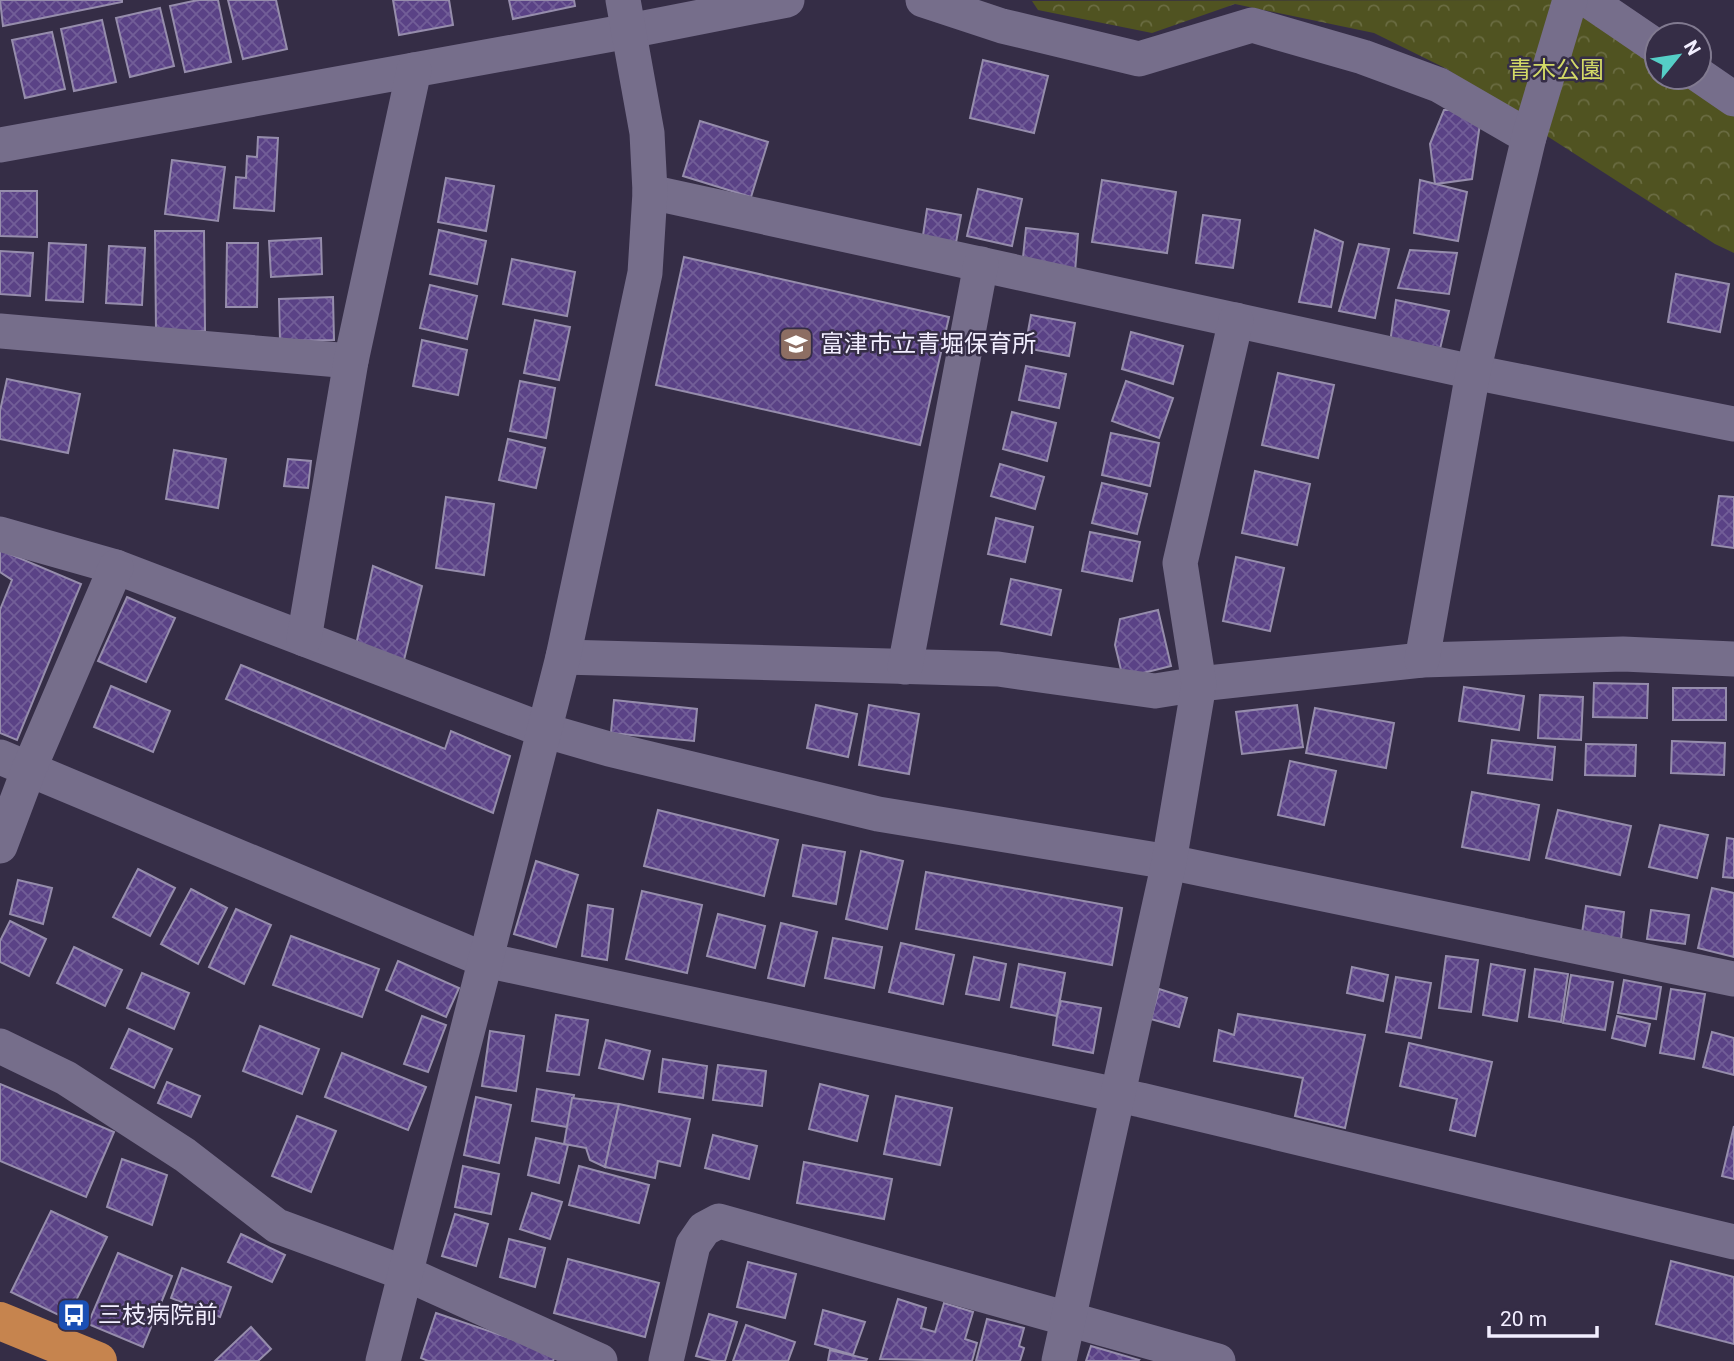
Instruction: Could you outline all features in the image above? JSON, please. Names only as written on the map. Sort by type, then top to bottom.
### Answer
[{"type":"highway","points":[[0,1321],[98,1361]]},
{"type":"street","points":[[0,145],[414,70],[626,15],[786,0]]},
{"type":"street","points":[[923,0],[1005,13],[1139,59],[1252,25],[1363,57],[1438,85],[1529,136]]},
{"type":"street","points":[[1422,660],[1473,372],[1529,136],[1570,0]]},
{"type":"street","points":[[1588,0],[1643,37]]},
{"type":"street","points":[[383,1361],[563,657],[645,273],[650,192],[647,133],[626,15]]},
{"type":"street","points":[[304,639],[351,361],[414,70]]},
{"type":"street","points":[[1713,85],[1734,99]]},
{"type":"street","points":[[650,192],[1473,372],[1734,424]]},
{"type":"street","points":[[905,667],[981,264]]},
{"type":"street","points":[[1059,1361],[1169,862],[1199,684],[1180,563],[1236,320]]},
{"type":"street","points":[[0,331],[351,361]]},
{"type":"street","points":[[0,534],[116,567],[543,730],[609,749],[878,814],[1169,862],[1734,979]]},
{"type":"street","points":[[0,846],[15,763],[116,567]]},
{"type":"street","points":[[563,657],[998,669],[1155,691],[1422,660],[1623,654],[1734,659]]},
{"type":"street","points":[[15,763],[485,960],[1117,1095],[1734,1242]]},
{"type":"street","points":[[0,1046],[66,1078],[186,1154],[276,1226],[407,1274],[600,1361]]},
{"type":"street","points":[[666,1361],[693,1245],[704,1229],[719,1221],[1218,1361]]},
{"type":"green space","name":"青木公園","points":[[1562,0],[1643,53],[1643,91],[1702,91],[1734,112],[1734,253],[1715,244],[1447,69],[1374,33],[1235,4],[1152,33],[1038,10],[1032,1]]},
{"type":"building","points":[[0,0],[122,0],[122,2],[3,26]]},
{"type":"building","points":[[198,0],[218,0],[231,62],[185,72],[170,6]]},
{"type":"building","points":[[228,0],[276,0],[287,49],[243,59]]},
{"type":"building","points":[[393,0],[449,0],[453,25],[399,35]]},
{"type":"building","points":[[509,0],[574,0],[575,6],[513,19]]},
{"type":"building","points":[[160,8],[174,66],[130,77],[116,18]]},
{"type":"building","points":[[102,20],[116,82],[74,91],[61,29]]},
{"type":"building","points":[[52,32],[65,89],[25,98],[12,40]]},
{"type":"building","points":[[983,60],[1048,76],[1034,133],[970,118]]},
{"type":"building","points":[[1444,110],[1482,110],[1472,179],[1435,184],[1430,144]]},
{"type":"building","points":[[700,121],[768,142],[751,197],[683,176]]},
{"type":"building","points":[[258,137],[278,138],[274,211],[234,208],[236,177],[246,178],[247,156],[257,157]]},
{"type":"building","points":[[172,160],[225,167],[218,221],[165,214]]},
{"type":"building","points":[[446,178],[494,186],[486,231],[438,222]]},
{"type":"building","points":[[1102,180],[1176,192],[1167,253],[1092,242]]},
{"type":"building","points":[[1420,180],[1467,192],[1458,241],[1414,233]]},
{"type":"building","points":[[978,189],[1022,199],[1012,246],[967,236]]},
{"type":"building","points":[[0,191],[37,191],[37,237],[0,236]]},
{"type":"building","points":[[927,209],[961,215],[955,248],[922,242]]},
{"type":"building","points":[[1203,215],[1240,220],[1233,268],[1196,263]]},
{"type":"building","points":[[1026,228],[1078,234],[1075,272],[1022,267]]},
{"type":"building","points":[[439,230],[486,241],[477,284],[430,274]]},
{"type":"building","points":[[1315,230],[1343,242],[1331,307],[1299,302]]},
{"type":"building","points":[[155,231],[204,231],[205,331],[156,332]]},
{"type":"building","points":[[321,238],[322,274],[271,277],[269,241]]},
{"type":"building","points":[[49,243],[86,245],[83,302],[46,300]]},
{"type":"building","points":[[227,243],[258,243],[257,307],[226,307]]},
{"type":"building","points":[[1359,244],[1389,249],[1375,318],[1339,311]]},
{"type":"building","points":[[109,246],[145,248],[142,305],[106,303]]},
{"type":"building","points":[[1410,250],[1457,253],[1449,294],[1398,288]]},
{"type":"building","points":[[0,251],[33,253],[30,296],[0,294]]},
{"type":"building","points":[[684,257],[949,317],[920,445],[656,385]]},
{"type":"building","points":[[512,259],[575,272],[567,316],[503,304]]},
{"type":"building","points":[[1676,274],[1729,284],[1720,332],[1668,322]]},
{"type":"building","points":[[430,285],[477,296],[467,339],[420,328]]},
{"type":"building","points":[[333,297],[334,340],[280,341],[279,299]]},
{"type":"building","points":[[1396,300],[1449,311],[1440,349],[1390,343]]},
{"type":"building","points":[[1031,315],[1075,323],[1069,356],[1025,348]]},
{"type":"building","points":[[535,320],[570,327],[559,380],[524,373]]},
{"type":"building","points":[[1131,332],[1183,346],[1173,384],[1122,369]]},
{"type":"building","points":[[422,340],[467,350],[458,395],[413,386]]},
{"type":"building","points":[[1026,366],[1066,374],[1059,408],[1019,400]]},
{"type":"building","points":[[1278,373],[1334,385],[1318,458],[1262,445]]},
{"type":"building","points":[[7,379],[80,394],[68,453],[0,439],[0,411]]},
{"type":"building","points":[[520,381],[555,388],[546,438],[510,431]]},
{"type":"building","points":[[1126,381],[1173,398],[1159,438],[1112,421]]},
{"type":"building","points":[[1012,412],[1056,423],[1047,461],[1003,449]]},
{"type":"building","points":[[1111,433],[1159,443],[1150,486],[1102,475]]},
{"type":"building","points":[[508,439],[545,448],[536,488],[499,480]]},
{"type":"building","points":[[174,450],[226,459],[218,508],[166,499]]},
{"type":"building","points":[[288,459],[311,461],[308,488],[284,486]]},
{"type":"building","points":[[1000,464],[1044,477],[1035,509],[991,496]]},
{"type":"building","points":[[1255,471],[1310,484],[1297,545],[1242,533]]},
{"type":"building","points":[[1102,483],[1147,494],[1137,534],[1092,523]]},
{"type":"building","points":[[1719,496],[1734,497],[1734,548],[1712,545]]},
{"type":"building","points":[[446,497],[494,504],[484,575],[436,568]]},
{"type":"building","points":[[996,518],[1033,527],[1025,562],[988,554]]},
{"type":"building","points":[[1090,532],[1140,542],[1132,581],[1082,571]]},
{"type":"building","points":[[0,550],[81,584],[17,740],[0,733],[0,610],[12,580],[0,572]]},
{"type":"building","points":[[1236,557],[1284,568],[1270,631],[1223,621]]},
{"type":"building","points":[[373,566],[422,586],[404,660],[356,645]]},
{"type":"building","points":[[1011,579],[1061,590],[1051,635],[1001,624]]},
{"type":"building","points":[[127,597],[175,618],[146,682],[98,661]]},
{"type":"building","points":[[1158,610],[1171,666],[1123,678],[1115,645],[1120,619]]},
{"type":"building","points":[[241,665],[445,749],[451,731],[510,756],[493,813],[226,699]]},
{"type":"building","points":[[1594,683],[1648,684],[1647,718],[1593,717]]},
{"type":"building","points":[[111,686],[170,711],[153,752],[94,727]]},
{"type":"building","points":[[1464,687],[1524,696],[1519,730],[1459,721]]},
{"type":"building","points":[[1673,688],[1726,688],[1726,720],[1673,720]]},
{"type":"building","points":[[1540,695],[1583,697],[1581,740],[1538,738]]},
{"type":"building","points":[[614,700],[697,709],[694,741],[611,733]]},
{"type":"building","points":[[816,705],[857,714],[848,757],[807,748]]},
{"type":"building","points":[[869,705],[919,714],[909,774],[859,765]]},
{"type":"building","points":[[1297,705],[1303,747],[1242,754],[1236,712]]},
{"type":"building","points":[[1315,708],[1394,723],[1386,768],[1306,753]]},
{"type":"building","points":[[1492,740],[1555,747],[1552,780],[1488,773]]},
{"type":"building","points":[[1672,741],[1725,743],[1724,775],[1671,773]]},
{"type":"building","points":[[1586,744],[1636,745],[1635,776],[1585,775]]},
{"type":"building","points":[[1290,761],[1336,771],[1324,825],[1278,815]]},
{"type":"building","points":[[1472,792],[1539,805],[1529,860],[1462,847]]},
{"type":"building","points":[[658,810],[778,840],[764,896],[644,866]]},
{"type":"building","points":[[1558,810],[1631,826],[1620,875],[1546,858]]},
{"type":"building","points":[[1660,825],[1708,835],[1697,878],[1649,867]]},
{"type":"building","points":[[1727,838],[1734,839],[1734,878],[1723,877]]},
{"type":"building","points":[[803,845],[845,852],[836,904],[793,896]]},
{"type":"building","points":[[861,851],[903,861],[887,929],[846,919]]},
{"type":"building","points":[[536,861],[578,875],[556,947],[514,934]]},
{"type":"building","points":[[138,869],[175,888],[150,936],[113,917]]},
{"type":"building","points":[[926,872],[1122,908],[1112,965],[916,929]]},
{"type":"building","points":[[18,880],[52,888],[43,924],[10,914]]},
{"type":"building","points":[[1712,888],[1734,893],[1734,957],[1698,948]]},
{"type":"building","points":[[191,889],[227,908],[198,964],[161,944]]},
{"type":"building","points":[[642,891],[702,905],[687,973],[626,959]]},
{"type":"building","points":[[588,905],[613,909],[607,960],[582,956]]},
{"type":"building","points":[[1586,906],[1624,912],[1621,939],[1582,933]]},
{"type":"building","points":[[236,909],[271,925],[244,984],[209,967]]},
{"type":"building","points":[[1651,910],[1689,915],[1685,944],[1647,939]]},
{"type":"building","points":[[718,914],[765,926],[755,968],[707,956]]},
{"type":"building","points":[[10,921],[46,939],[29,976],[0,962],[0,941]]},
{"type":"building","points":[[781,923],[817,932],[804,986],[768,978]]},
{"type":"building","points":[[291,936],[379,969],[362,1017],[273,985]]},
{"type":"building","points":[[833,938],[882,947],[874,988],[825,978]]},
{"type":"building","points":[[901,943],[954,955],[943,1004],[889,992]]},
{"type":"building","points":[[74,947],[122,970],[105,1006],[57,983]]},
{"type":"building","points":[[1446,956],[1478,960],[1471,1012],[1439,1008]]},
{"type":"building","points":[[974,957],[1006,964],[999,1000],[966,994]]},
{"type":"building","points":[[398,961],[459,988],[446,1017],[386,990]]},
{"type":"building","points":[[1019,964],[1065,973],[1057,1016],[1011,1007]]},
{"type":"building","points":[[1491,964],[1525,970],[1517,1021],[1483,1015]]},
{"type":"building","points":[[1352,967],[1388,975],[1383,1001],[1347,993]]},
{"type":"building","points":[[1535,969],[1568,974],[1561,1022],[1529,1017]]},
{"type":"building","points":[[142,973],[189,993],[174,1029],[127,1008]]},
{"type":"building","points":[[1571,975],[1613,982],[1605,1030],[1563,1023]]},
{"type":"building","points":[[1396,977],[1431,983],[1421,1038],[1386,1032]]},
{"type":"building","points":[[1624,980],[1661,987],[1656,1019],[1618,1013]]},
{"type":"building","points":[[1159,989],[1187,998],[1179,1027],[1151,1019]]},
{"type":"building","points":[[1671,989],[1705,994],[1694,1059],[1660,1053]]},
{"type":"building","points":[[1061,1001],[1101,1008],[1093,1053],[1053,1045]]},
{"type":"building","points":[[1238,1014],[1365,1035],[1345,1128],[1295,1116],[1303,1078],[1214,1061],[1219,1030],[1234,1035]]},
{"type":"building","points":[[556,1015],[588,1020],[579,1075],[547,1071]]},
{"type":"building","points":[[422,1016],[446,1025],[428,1072],[404,1064]]},
{"type":"building","points":[[1617,1016],[1650,1024],[1645,1046],[1612,1038]]},
{"type":"building","points":[[260,1026],[319,1049],[302,1094],[243,1071]]},
{"type":"building","points":[[129,1029],[172,1049],[154,1088],[111,1068]]},
{"type":"building","points":[[490,1031],[524,1036],[516,1091],[482,1086]]},
{"type":"building","points":[[1712,1032],[1734,1038],[1734,1075],[1703,1067]]},
{"type":"building","points":[[606,1040],[650,1051],[643,1079],[599,1068]]},
{"type":"building","points":[[1409,1043],[1492,1062],[1475,1136],[1450,1130],[1457,1099],[1400,1086]]},
{"type":"building","points":[[342,1053],[426,1087],[408,1130],[325,1097]]},
{"type":"building","points":[[663,1059],[707,1066],[703,1098],[659,1092]]},
{"type":"building","points":[[718,1065],[766,1071],[762,1106],[713,1100]]},
{"type":"building","points":[[167,1082],[200,1096],[191,1117],[158,1103]]},
{"type":"building","points":[[0,1084],[114,1132],[86,1197],[0,1161]]},
{"type":"building","points":[[820,1084],[868,1096],[857,1141],[809,1129]]},
{"type":"building","points":[[537,1089],[574,1095],[567,1127],[532,1121]]},
{"type":"building","points":[[896,1096],[952,1108],[940,1165],[884,1154]]},
{"type":"building","points":[[476,1097],[511,1105],[499,1163],[464,1155]]},
{"type":"building","points":[[572,1098],[619,1104],[605,1167],[590,1160],[586,1148],[564,1144]]},
{"type":"building","points":[[619,1104],[690,1119],[680,1166],[658,1161],[655,1178],[605,1167]]},
{"type":"building","points":[[297,1116],[336,1131],[311,1192],[272,1176]]},
{"type":"building","points":[[1734,1126],[1734,1179],[1722,1176]]},
{"type":"building","points":[[713,1135],[757,1146],[749,1179],[705,1168]]},
{"type":"building","points":[[536,1138],[568,1145],[559,1183],[528,1175]]},
{"type":"building","points":[[122,1159],[167,1175],[152,1225],[107,1207]]},
{"type":"building","points":[[804,1162],[892,1179],[884,1219],[797,1203]]},
{"type":"building","points":[[463,1166],[499,1174],[491,1214],[455,1207]]},
{"type":"building","points":[[579,1166],[649,1185],[639,1223],[569,1205]]},
{"type":"building","points":[[532,1193],[562,1202],[550,1239],[520,1229]]},
{"type":"building","points":[[51,1211],[107,1237],[67,1319],[11,1292]]},
{"type":"building","points":[[455,1214],[488,1224],[476,1266],[442,1256]]},
{"type":"building","points":[[241,1234],[285,1255],[272,1282],[228,1262]]},
{"type":"building","points":[[509,1239],[545,1248],[535,1287],[500,1277]]},
{"type":"building","points":[[118,1253],[172,1276],[143,1347],[88,1324]]},
{"type":"building","points":[[568,1259],[659,1283],[645,1337],[554,1313]]},
{"type":"building","points":[[1671,1261],[1734,1277],[1734,1344],[1656,1324]]},
{"type":"building","points":[[748,1262],[796,1274],[785,1318],[737,1307]]},
{"type":"building","points":[[182,1268],[231,1287],[220,1317],[171,1298]]},
{"type":"building","points":[[898,1299],[926,1308],[921,1328],[935,1332],[944,1303],[973,1312],[965,1339],[977,1343],[972,1361],[880,1359]]},
{"type":"building","points":[[823,1310],[865,1322],[853,1355],[815,1344]]},
{"type":"building","points":[[436,1313],[556,1354],[553,1361],[428,1361],[421,1358]]},
{"type":"building","points":[[709,1314],[737,1322],[725,1361],[696,1356]]},
{"type":"building","points":[[987,1319],[1024,1328],[1019,1346],[1024,1348],[1020,1361],[976,1361]]},
{"type":"building","points":[[746,1325],[795,1342],[788,1361],[733,1361]]},
{"type":"building","points":[[251,1327],[271,1349],[258,1361],[215,1361]]},
{"type":"building","points":[[1091,1346],[1139,1360],[1086,1361]]},
{"type":"building","points":[[830,1350],[867,1359],[828,1361]]},
{"type":"place","name":"富津市立青堀保育所","points":[[796,344]]},
{"type":"place","name":"三枝病院前","points":[[74,1315]]}]
